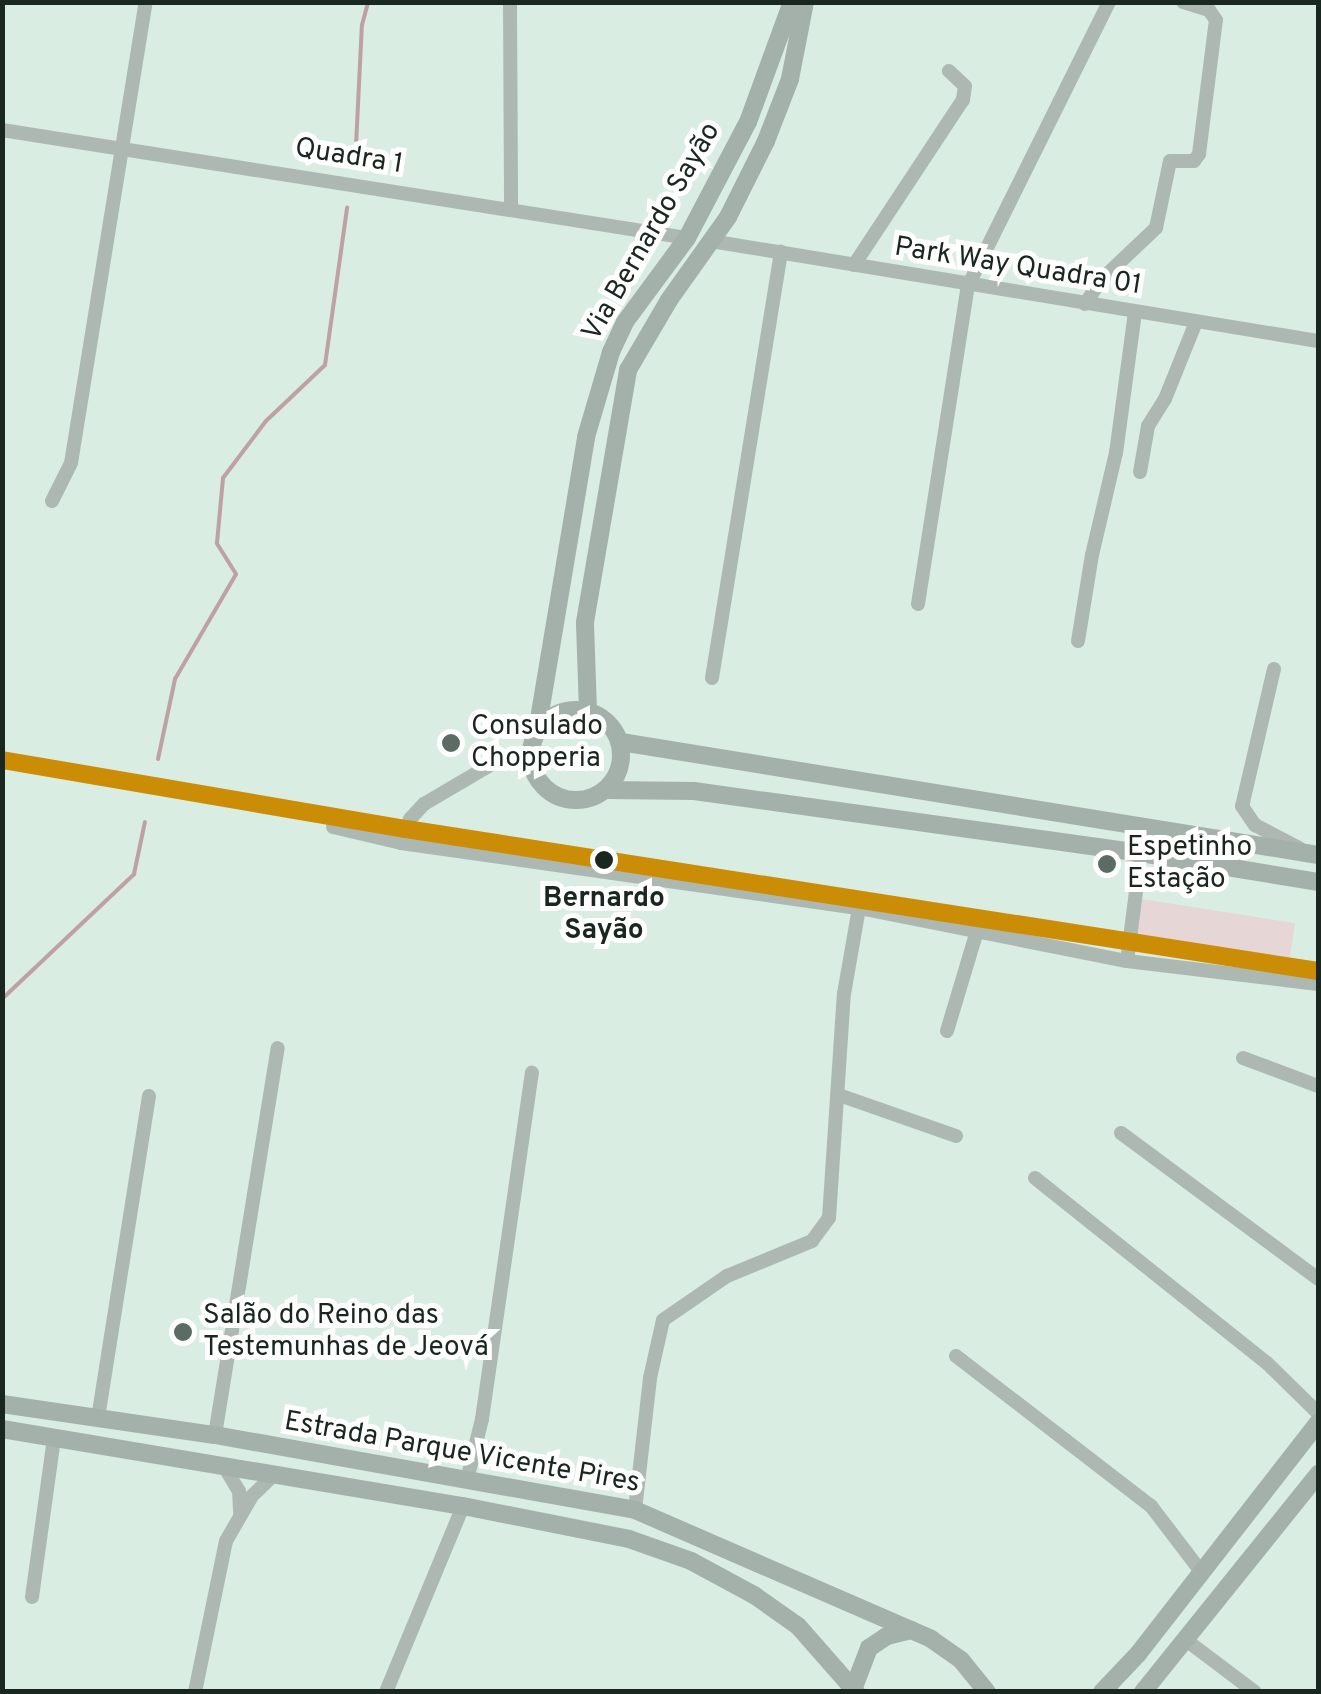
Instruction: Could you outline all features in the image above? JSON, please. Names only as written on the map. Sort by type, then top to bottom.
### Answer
[{"type":"main road","name":"Via Bernardo Sayão","points":[[537,731],[586,436],[611,352],[625,322],[687,238],[748,122],[792,2]]},
{"type":"main road","name":"Via Bernardo Sayão","points":[[588,710],[585,622],[628,370],[728,216],[775,120],[806,2]]},
{"type":"main road","points":[[568,710],[588,710],[608,722],[621,742],[621,768],[606,790],[587,800],[555,795],[533,772],[530,751],[537,731],[550,717],[568,710]]},
{"type":"main road","points":[[621,742],[1314,854]]},
{"type":"main road","points":[[606,790],[694,792],[1141,853],[1318,882]]},
{"type":"main road","name":"Estrada Parque Vicente Pires","points":[[2,1404],[215,1435],[635,1510],[911,1630],[960,1660],[987,1692]]},
{"type":"main road","points":[[11,1430],[49,1428],[57,1412]]},
{"type":"main road","points":[[1102,1692],[1202,1573],[1318,1423]]},
{"type":"main road","points":[[89,1443],[95,1428],[138,1424]]},
{"type":"main road","name":"Estrada Parque Vicente Pires","points":[[11,1430],[464,1506],[629,1540],[691,1561],[754,1595],[798,1626],[855,1690]]},
{"type":"main road","points":[[1144,1692],[1318,1474]]},
{"type":"main road","points":[[855,1690],[870,1648],[887,1636],[911,1630]]},
{"type":"street","points":[[52,501],[70,462],[146,2]]},
{"type":"street","points":[[510,2],[511,209]]},
{"type":"street","points":[[918,604],[968,286],[1108,2]]},
{"type":"street","points":[[1085,304],[1102,279],[1156,228],[1170,161],[1194,161],[1199,154],[1216,20],[1208,10],[1184,2]]},
{"type":"street","points":[[854,265],[963,100],[964,86],[949,71]]},
{"type":"street","name":"Quadra 1","points":[[2,130],[687,238]]},
{"type":"street","name":"Park Way Quadra 01","points":[[711,240],[968,286],[1318,340]]},
{"type":"street","points":[[712,678],[781,252]]},
{"type":"street","points":[[1078,642],[1092,556],[1116,453],[1135,312]]},
{"type":"street","points":[[1140,472],[1148,426],[1164,399],[1196,322]]},
{"type":"street","points":[[1274,668],[1242,806],[1256,825],[1314,854]]},
{"type":"street","points":[[401,843],[410,819],[424,804],[498,761],[530,751]]},
{"type":"street","points":[[334,827],[401,843],[859,908],[1128,961],[1316,984]]},
{"type":"street","points":[[1128,961],[1141,853]]},
{"type":"street","points":[[635,1510],[660,1326],[726,1276],[812,1241],[825,1229],[833,1192],[844,994],[859,908]]},
{"type":"street","points":[[947,1032],[976,931]]},
{"type":"street","points":[[215,1435],[278,1048]]},
{"type":"street","points":[[1243,1058],[1318,1086]]},
{"type":"street","points":[[468,1480],[482,1419],[532,1074]]},
{"type":"street","points":[[839,1095],[886,1108],[956,1136]]},
{"type":"street","points":[[98,1418],[150,1096]]},
{"type":"street","points":[[1121,1133],[1318,1279]]},
{"type":"street","points":[[1035,1178],[1267,1363],[1318,1412]]},
{"type":"street","points":[[956,1356],[1150,1506],[1202,1573]]},
{"type":"street","points":[[32,1597],[54,1438]]},
{"type":"street","points":[[226,1468],[240,1492],[238,1524]]},
{"type":"street","points":[[195,1692],[226,1540],[252,1496],[272,1476]]},
{"type":"street","points":[[386,1692],[464,1506]]},
{"type":"street","points":[[1186,1640],[1256,1692]]},
{"type":"shaded area","points":[[1142,899],[1295,923],[1289,961],[1136,937]]},
{"type":"waterway","points":[[355,166],[362,25],[368,2]]},
{"type":"waterway","points":[[158,759],[175,679],[236,574],[217,543],[223,478],[266,421],[325,365],[347,208]]},
{"type":"waterway","points":[[2,999],[134,874],[145,822]]},
{"type":"transit line","points":[[2,760],[406,829],[1318,971]]},
{"type":"place","name":"Consulado Chopperia","points":[[451,743]]},
{"type":"place","name":"Bernardo Sayão","points":[[604,860]]},
{"type":"place","name":"Espetinho Estação","points":[[1107,864]]},
{"type":"place","name":"Salão do Reino das Testemunhas de Jeová","points":[[183,1332]]}]
